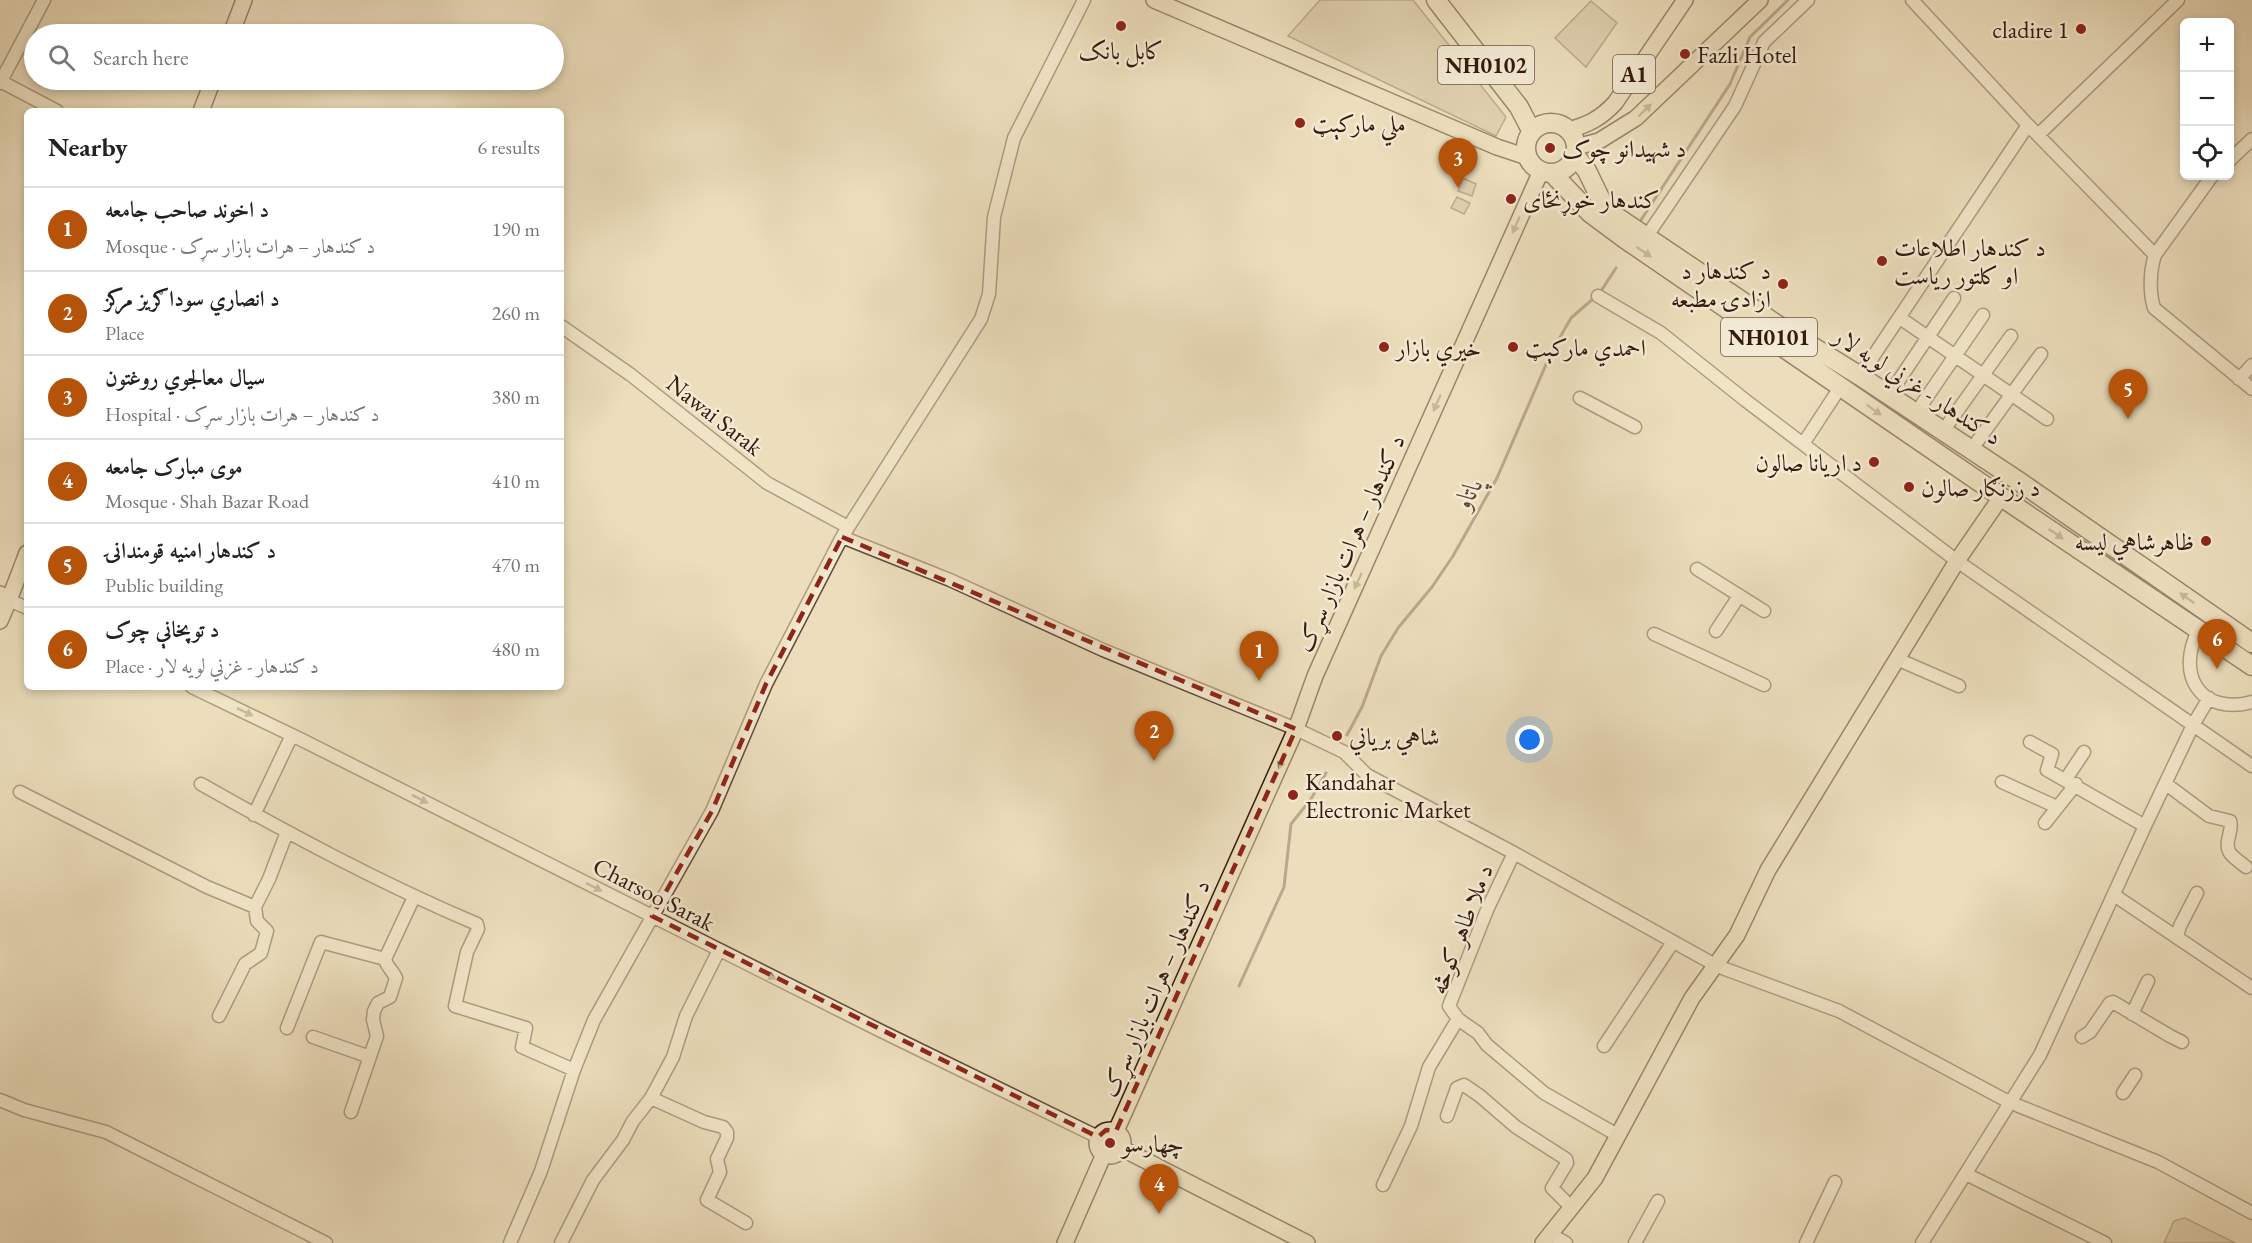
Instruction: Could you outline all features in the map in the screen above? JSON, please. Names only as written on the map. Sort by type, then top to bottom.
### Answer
[{"type":"highway","name":"NH0102","points":[[1436,0],[1520,107],[1532,132]]},
{"type":"highway","points":[[1550,123],[1559,124],[1568,129],[1572,134],[1575,151],[1567,168],[1546,172],[1535,168],[1527,157],[1525,148],[1532,132],[1540,125],[1550,123]]},
{"type":"highway","name":"د کندهار - غزني لويه لار","points":[[1575,151],[1604,206],[1631,226],[1776,324],[1889,395],[2249,636]]},
{"type":"highway","name":"د کندهار - غزني لويه لار","points":[[1546,172],[1590,213],[2001,497],[2252,666]]},
{"type":"main road","points":[[235,24],[244,0]]},
{"type":"main road","points":[[1154,0],[1497,147],[1527,157]]},
{"type":"main road","name":"A1","points":[[1568,129],[1587,125],[1602,117],[1615,103],[1685,0]]},
{"type":"main road","points":[[1575,151],[1599,141],[1636,118],[1760,0]]},
{"type":"main road","points":[[202,108],[209,90]]},
{"type":"main road","name":"د کندهار – هرات بازار سړک","points":[[1116,1131],[1296,729],[1315,676],[1546,172]]},
{"type":"main road","points":[[1547,1238],[1595,1178],[1692,998],[1737,935],[1768,870],[1957,561],[2001,497]]},
{"type":"main road","points":[[0,621],[4,597],[24,559]]},
{"type":"main road","points":[[1106,1130],[1116,1131],[1121,1137],[1121,1148],[1116,1154],[1104,1154],[1098,1147],[1098,1137],[1106,1130]]},
{"type":"main road","points":[[1121,1148],[1307,1243]]},
{"type":"main road","points":[[1065,1243],[1104,1154]]},
{"type":"street","points":[[31,24],[44,0]]},
{"type":"street","points":[[514,1241],[594,1020],[712,811],[766,684],[845,532],[981,319],[989,294],[994,217],[1014,138],[1084,0]]},
{"type":"street","points":[[1647,236],[1735,106],[1764,42],[1808,0]]},
{"type":"street","points":[[1912,0],[2028,125],[2156,255]]},
{"type":"street","points":[[2038,135],[2178,0]]},
{"type":"street","points":[[24,37],[0,81],[51,108]]},
{"type":"street","points":[[1860,376],[2028,125]]},
{"type":"street","points":[[2234,155],[2252,139]]},
{"type":"street","points":[[2209,180],[2156,255],[2153,262],[2151,297],[2154,308],[2252,389]]},
{"type":"street","points":[[1598,296],[1661,333],[1957,561],[2252,766]]},
{"type":"street","points":[[1889,395],[1954,298]]},
{"type":"street","points":[[1916,413],[1983,315]]},
{"type":"street","points":[[1900,318],[2047,419]]},
{"type":"street","name":"Nawai Sarak","points":[[564,328],[631,375],[767,483],[845,532],[1102,650],[1296,729],[1344,752],[1366,776],[1514,853],[1717,966],[1839,1011],[2009,1102],[2158,1162],[2252,1213]]},
{"type":"street","points":[[1943,431],[2011,336]]},
{"type":"street","points":[[1971,450],[2041,354]]},
{"type":"street","points":[[2239,379],[2252,365]]},
{"type":"street","points":[[1803,444],[1841,386]]},
{"type":"street","points":[[1580,398],[1635,427]]},
{"type":"street","points":[[1697,568],[1764,611]]},
{"type":"street","points":[[1716,631],[1739,596]]},
{"type":"street","points":[[4,597],[24,607]]},
{"type":"street","points":[[2199,629],[2189,653],[2192,679],[2199,690],[2222,705],[2237,706],[2252,702]]},
{"type":"street","points":[[1654,634],[1764,685]]},
{"type":"street","points":[[1897,659],[1959,686]]},
{"type":"street","name":"Charsoo Sarak","points":[[198,690],[1098,1137]]},
{"type":"street","points":[[1922,1243],[2040,1054],[2145,826],[2193,725],[2209,698]]},
{"type":"street","points":[[254,815],[292,735]]},
{"type":"street","points":[[2030,742],[2052,754],[2047,770],[2145,826]]},
{"type":"street","points":[[2045,823],[2071,782],[2084,752]]},
{"type":"street","points":[[2002,782],[2057,807]]},
{"type":"street","points":[[201,784],[254,815],[414,897],[479,926],[467,952],[455,1005],[526,1028],[522,1047],[574,1070]]},
{"type":"street","points":[[2166,784],[2209,816],[2230,821],[2232,826],[2227,850],[2246,867]]},
{"type":"street","points":[[20,792],[207,887],[255,907]]},
{"type":"street","points":[[219,1016],[245,964],[261,953],[267,931],[257,921],[255,907],[269,879],[287,832]]},
{"type":"street","name":"د ملا طاهر کوڅه","points":[[1458,1019],[1449,1006],[1487,910],[1514,853]]},
{"type":"street","points":[[2177,936],[2197,893]]},
{"type":"street","points":[[2114,895],[2252,988]]},
{"type":"street","points":[[351,1112],[377,1036],[373,1020],[374,1011],[378,1003],[390,997],[396,978],[385,959],[414,897]]},
{"type":"street","points":[[287,1028],[321,942],[385,959]]},
{"type":"street","points":[[1604,1046],[1673,942]]},
{"type":"street","points":[[561,1243],[593,1180],[651,1098],[673,1057],[686,1016],[719,950]]},
{"type":"street","points":[[2132,1014],[2148,981]]},
{"type":"street","points":[[2082,1037],[2090,1032],[2111,1002],[2182,1042]]},
{"type":"street","points":[[1383,1185],[1411,1126],[1429,1066],[1458,1019],[1478,1033],[1487,1045],[1544,1093],[1618,1136]]},
{"type":"street","points":[[313,1038],[370,1058]]},
{"type":"street","points":[[2123,1093],[2135,1075]]},
{"type":"street","points":[[1447,1116],[1457,1088],[1464,1085],[1516,1127],[1566,1159],[1567,1163],[1552,1188],[1572,1208]]},
{"type":"street","points":[[651,1098],[704,1122],[723,1127],[727,1131],[727,1138],[717,1159],[720,1172],[707,1200],[746,1223]]},
{"type":"street","points":[[0,1100],[24,1110],[106,1132],[326,1243]]},
{"type":"street","points":[[1966,1174],[2105,1243]]},
{"type":"street","points":[[1806,1243],[1834,1182]]},
{"type":"street","points":[[1635,1243],[1658,1201]]},
{"type":"street","points":[[1547,1238],[1566,1243]]},
{"type":"highlighted area","points":[[842,537],[1296,729],[1116,1131],[1106,1130],[1098,1137],[652,916],[712,811],[766,684]]},
{"type":"shaded area","points":[[1320,0],[1413,0],[1506,117],[1496,136],[1288,36]]},
{"type":"shaded area","points":[[1591,1],[1617,23],[1586,67],[1555,38]]},
{"type":"shaded area","points":[[1463,178],[1476,184],[1472,196],[1458,191]]},
{"type":"shaded area","points":[[1457,197],[1470,203],[1464,214],[1451,208]]},
{"type":"shaded area","points":[[2185,1218],[2235,1243],[2164,1243],[2174,1221]]},
{"type":"waterway","name":"پاتاو","points":[[1641,220],[1730,84],[1750,37],[1788,0]]},
{"type":"waterway","name":"پاتاو","points":[[1599,294],[1616,268]]},
{"type":"waterway","name":"پاتاو","points":[[1347,735],[1362,707],[1381,656],[1398,628],[1432,587],[1453,556],[1497,478],[1551,353],[1571,318],[1594,298]]},
{"type":"waterway","points":[[1239,986],[1284,887],[1291,824],[1311,799],[1326,773]]},
{"type":"place","name":"کابل بانک","points":[[1121,26]]},
{"type":"place","name":"cladire 1","points":[[2081,29]]},
{"type":"place","name":"Fazli Hotel","points":[[1685,54]]},
{"type":"place","name":"ملي مارکېټ","points":[[1300,123]]},
{"type":"place","name":"د شهيدانو چوک","points":[[1550,148]]},
{"type":"place","name":"سيال معالجوي روغتون","points":[[1458,188]]},
{"type":"place","name":"کندهار خوړنځای","points":[[1511,199]]},
{"type":"place","name":"د کندهار اطلاعات او کلتور رياست","points":[[1882,261]]},
{"type":"place","name":"د کندهار د ازادۍ مطبعه","points":[[1783,284]]},
{"type":"place","name":"خیري بازار","points":[[1384,347]]},
{"type":"place","name":"احمدي مارکېټ","points":[[1513,347]]},
{"type":"place","name":"د کندهار امنيه قومندانۍ","points":[[2128,419]]},
{"type":"place","name":"د اریانا صالون","points":[[1874,462]]},
{"type":"place","name":"د زرنګار صالون","points":[[1909,487]]},
{"type":"place","name":"ظاهرشاهي لیسه","points":[[2206,541]]},
{"type":"place","name":"د توپخانې چوک","points":[[2217,669]]},
{"type":"place","name":"د اخوند صاحب جامعه","points":[[1259,681]]},
{"type":"place","name":"شاهي برياني","points":[[1337,736]]},
{"type":"place","name":"د انصاري سوداګریز مرکز","points":[[1154,761]]},
{"type":"place","name":"Kandahar Electronic Market","points":[[1293,795]]},
{"type":"place","name":"چهارسو","points":[[1110,1143]]},
{"type":"place","name":"موی مبارک جامعه","points":[[1159,1214]]}]
